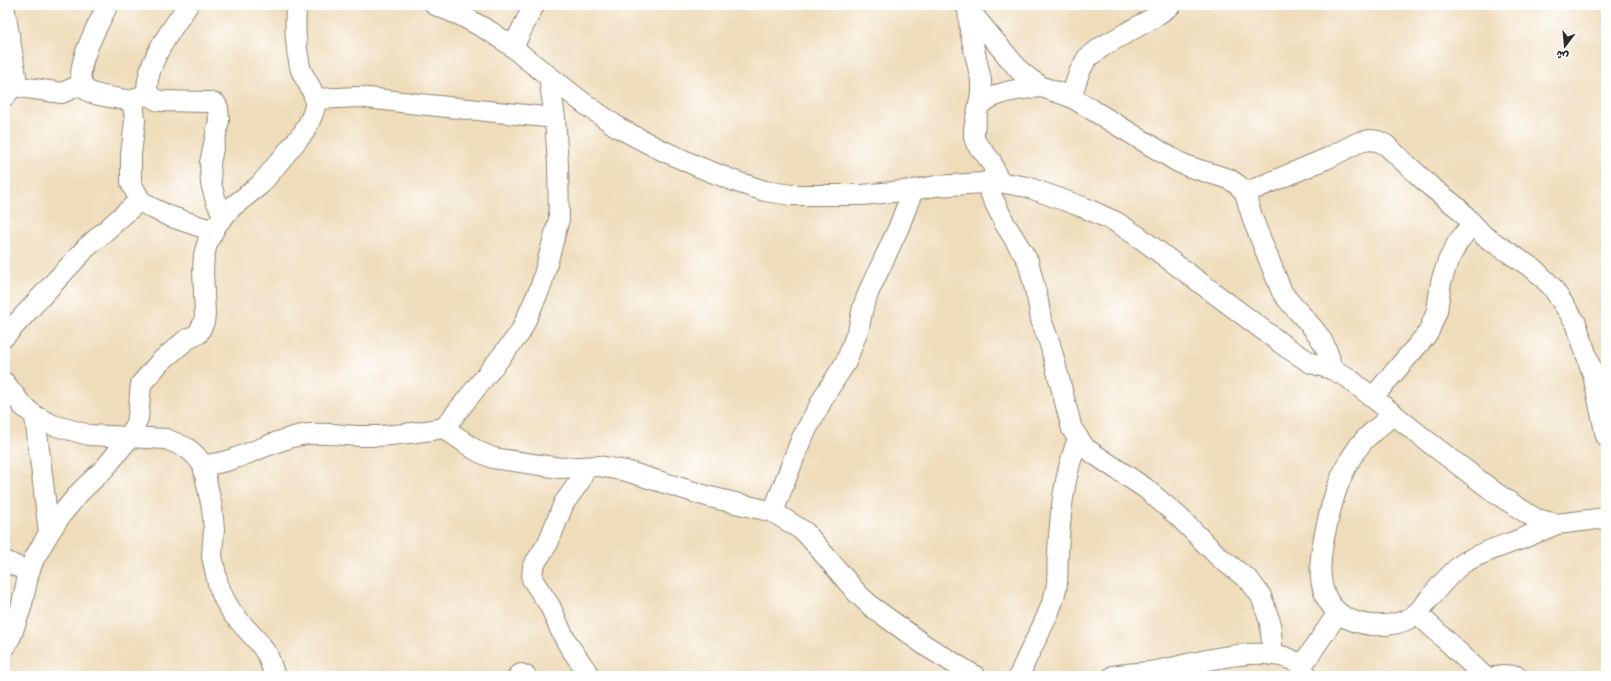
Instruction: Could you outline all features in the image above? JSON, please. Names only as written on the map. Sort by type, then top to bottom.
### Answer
[{"type":"street","points":[[108,5],[85,51],[81,72],[82,84],[88,91],[152,98],[159,101],[210,102],[216,104],[218,108],[219,120],[210,163],[211,184],[216,201],[219,223]]},
{"type":"street","points":[[188,5],[151,66],[147,83],[140,97],[131,154],[131,183],[140,200],[150,207],[169,216],[219,223]]},
{"type":"street","points":[[5,647],[11,636],[21,608],[29,572],[34,559],[49,533],[70,503],[105,468],[130,437],[138,418],[142,384],[160,362],[186,340],[198,334],[204,322],[204,255],[208,241],[219,223],[232,207],[260,185],[304,132],[312,117],[316,99],[300,69],[295,42],[296,5]]},
{"type":"street","points":[[435,5],[477,23],[513,47],[549,77],[619,128],[692,164],[737,182],[765,191],[791,194],[862,196],[936,186],[992,182],[1027,187],[1083,207],[1116,222],[1168,258],[1286,348],[1311,362],[1331,369],[1347,377],[1497,494],[1536,519],[1557,524]]},
{"type":"street","points":[[513,47],[534,5]]},
{"type":"street","points":[[1071,97],[1078,73],[1088,58],[1103,46],[1153,18],[1171,5]]},
{"type":"street","points":[[967,7],[1020,71],[1042,87],[1071,97],[1178,162],[1219,175],[1238,185],[1245,193],[1253,220],[1282,292],[1323,343],[1328,354],[1331,369]]},
{"type":"street","points":[[967,7],[970,31],[982,80],[981,94],[974,129],[974,138],[976,143],[991,161],[992,182],[1005,224],[1028,262],[1038,301],[1041,320],[1050,344],[1072,429],[1085,448],[1156,496],[1219,557],[1250,581],[1261,596],[1270,622],[1273,655]]},
{"type":"street","points":[[5,11],[16,76],[10,91],[62,93],[82,84]]},
{"type":"street","points":[[203,465],[216,464],[279,440],[304,435],[371,436],[412,433],[444,428],[520,333],[541,286],[559,219],[555,118],[549,77]]},
{"type":"street","points":[[979,105],[987,99],[1003,93],[1042,87]]},
{"type":"street","points":[[316,99],[359,97],[555,118]]},
{"type":"street","points":[[1245,193],[1328,158],[1359,142],[1370,140],[1378,141],[1386,145],[1430,186],[1458,208],[1484,236],[1535,270],[1552,287],[1576,323],[1593,375],[1606,436]]},
{"type":"street","points":[[774,512],[801,440],[826,393],[846,362],[859,327],[863,307],[869,291],[898,229],[913,190]]},
{"type":"street","points":[[5,336],[86,248],[140,200]]},
{"type":"street","points":[[1373,397],[1428,333],[1437,311],[1441,282],[1448,261],[1458,242],[1472,224]]},
{"type":"street","points":[[5,383],[22,405],[35,416],[53,425],[89,435],[153,437],[166,439],[187,448],[203,465],[214,518],[212,556],[218,584],[224,600],[233,614],[260,644],[268,656],[275,676]]},
{"type":"street","points":[[1394,414],[1360,444],[1347,465],[1335,491],[1328,516],[1320,574],[1329,602],[1338,613],[1348,620],[1364,624],[1385,626],[1399,624],[1412,618],[1443,582],[1466,561],[1557,524],[1606,518]]},
{"type":"street","points":[[35,416],[49,533]]},
{"type":"street","points":[[444,428],[477,451],[493,458],[560,468],[599,466],[626,471],[710,498],[774,512],[805,532],[857,593],[872,607],[926,646],[975,676]]},
{"type":"street","points":[[1019,676],[1047,614],[1057,584],[1061,519],[1070,457],[1078,439]]},
{"type":"street","points":[[582,468],[582,476],[580,481],[564,503],[548,543],[533,566],[532,579],[550,606],[560,631],[590,676]]},
{"type":"street","points":[[5,561],[29,572]]},
{"type":"street","points":[[1113,676],[1255,654],[1273,655],[1291,659],[1304,671],[1338,613]]},
{"type":"street","points":[[1416,613],[1484,676]]},
{"type":"street","points":[[518,676],[521,674],[526,676]]},
{"type":"street","points":[[1496,676],[1517,676]]}]
